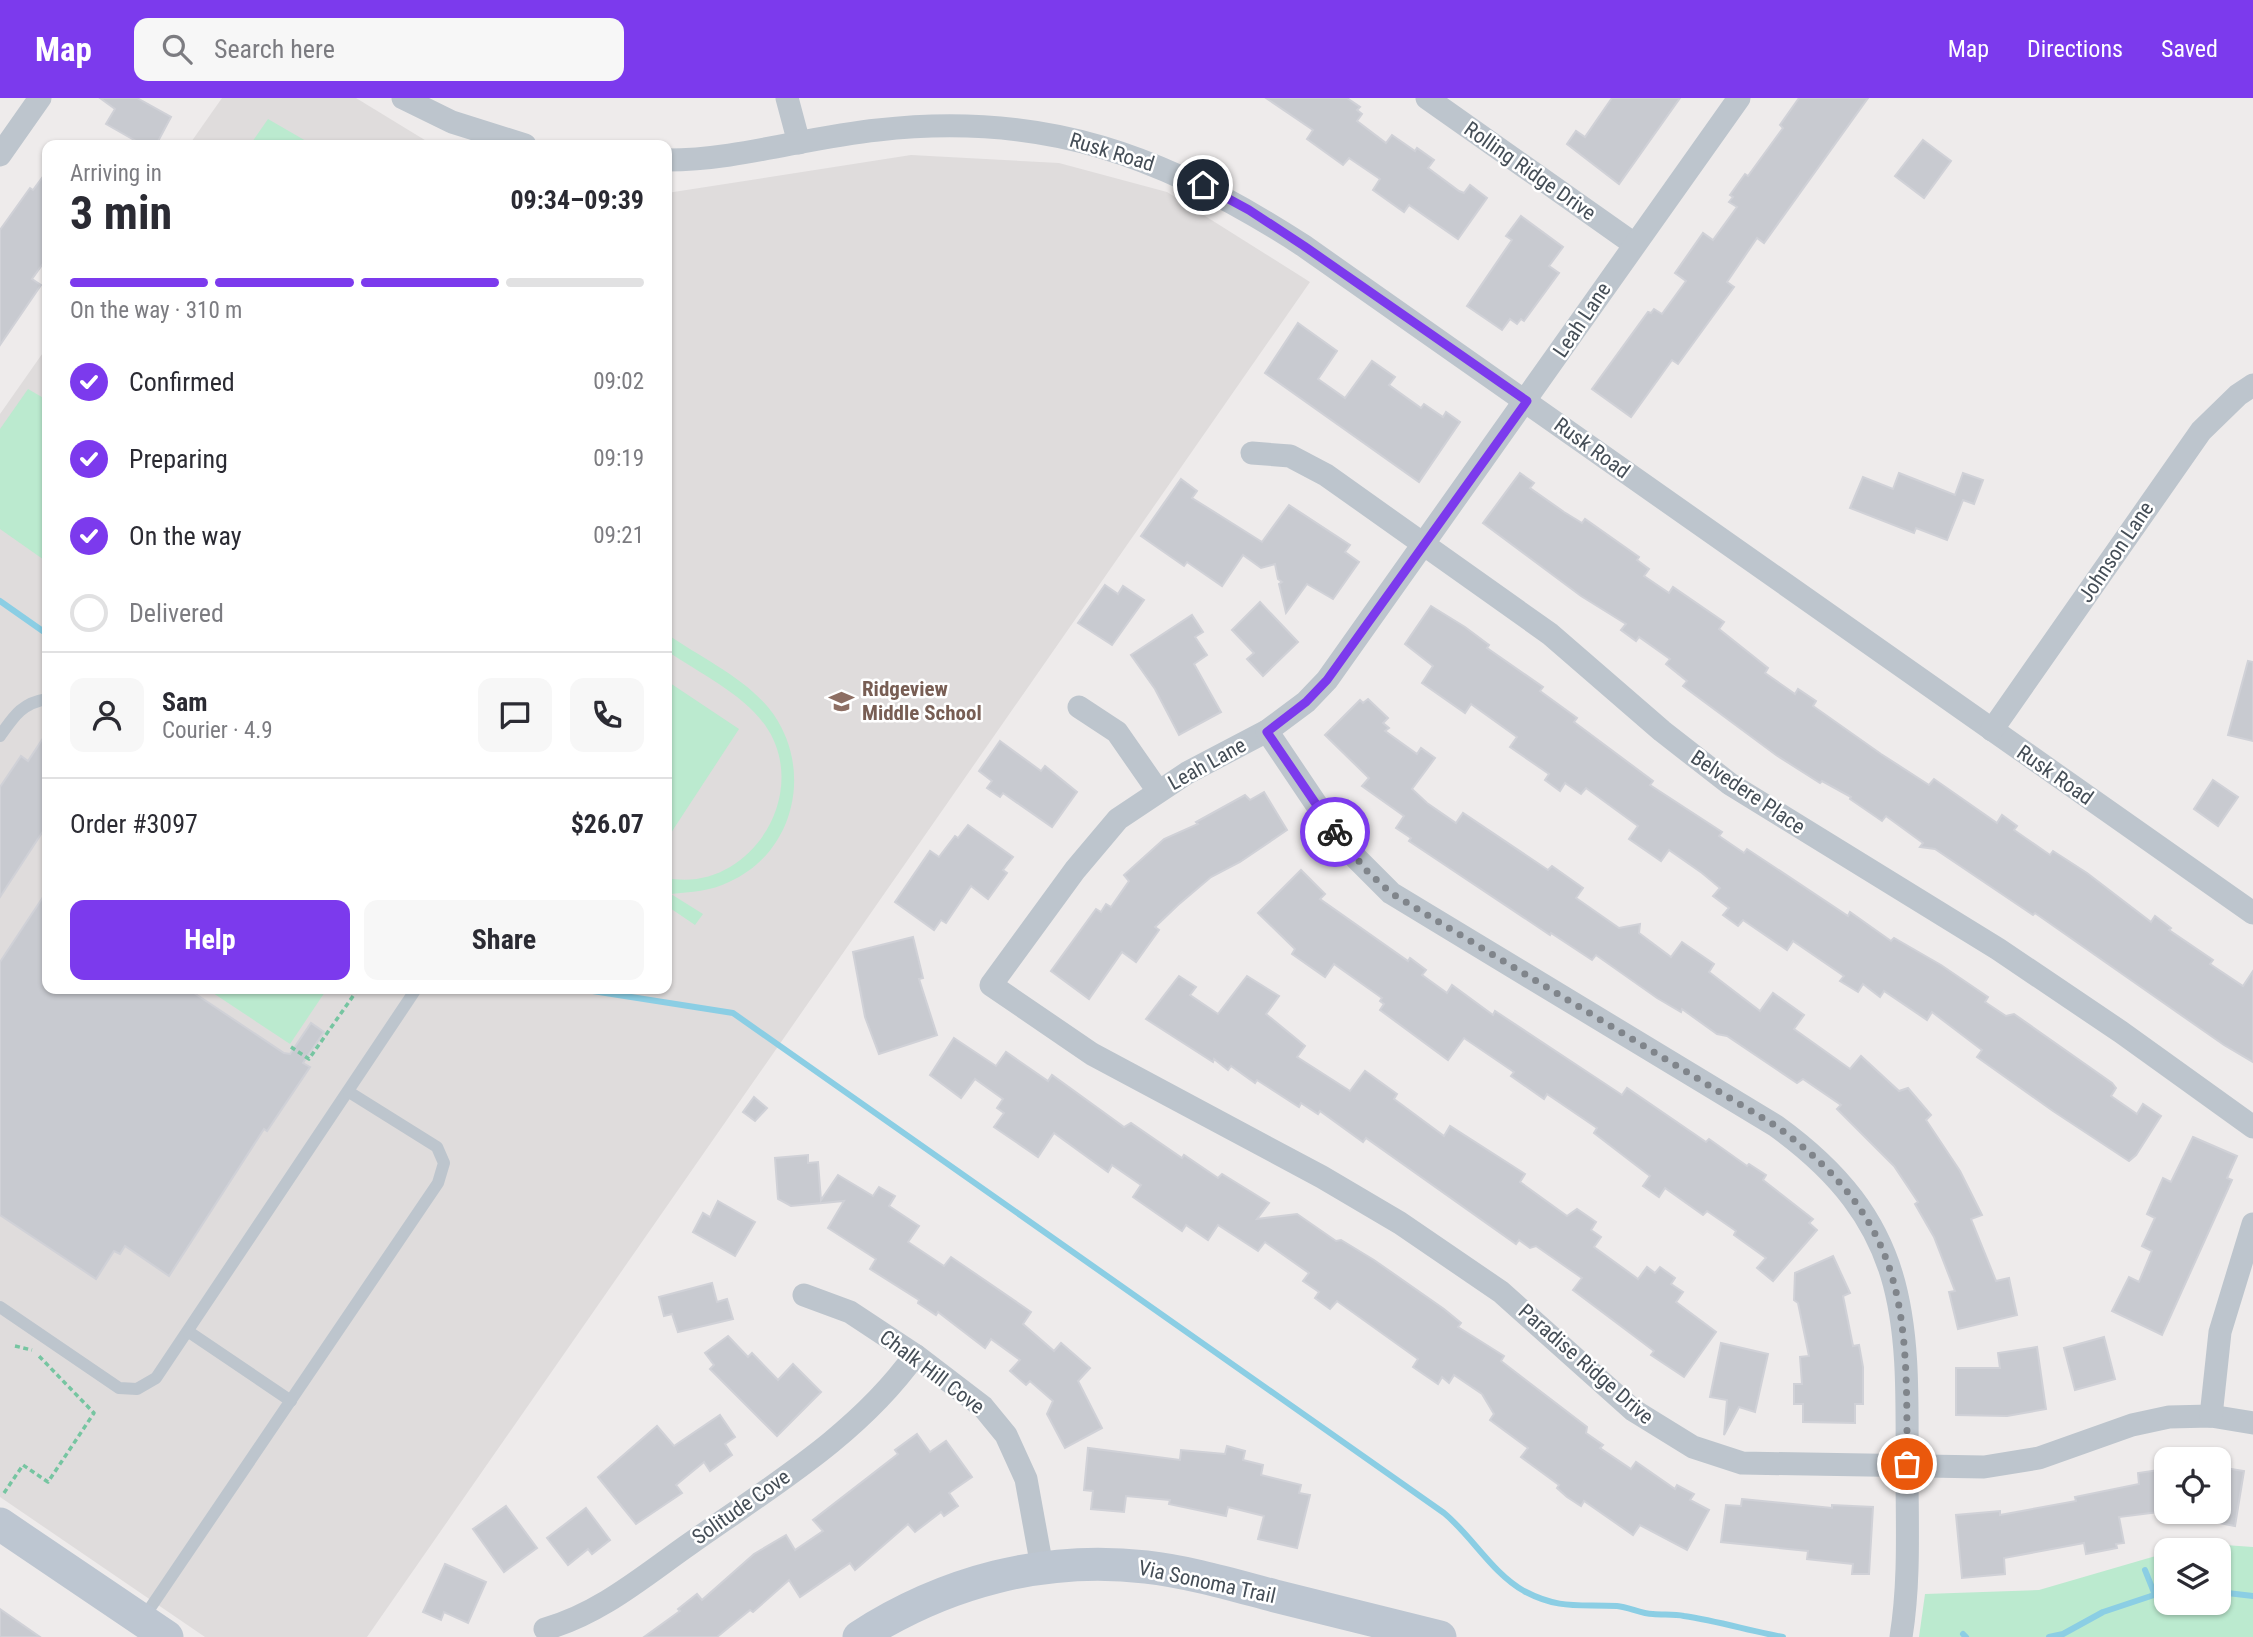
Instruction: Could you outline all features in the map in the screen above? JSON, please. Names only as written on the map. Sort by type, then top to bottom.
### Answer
[{"type":"street","points":[[0,155],[40,98]]},
{"type":"street","points":[[403,98],[452,122],[509,140]]},
{"type":"street","points":[[787,98],[799,143]]},
{"type":"street","name":"Rolling Ridge Drive","points":[[1427,98],[1634,244]]},
{"type":"street","name":"Leah Lane","points":[[991,985],[1075,870],[1118,819],[1158,791],[1267,732],[1306,702],[1327,680],[1739,98]]},
{"type":"street","name":"Rusk Road","points":[[672,160],[727,155],[876,130],[974,125],[1048,134],[1117,150],[1203,185],[1249,210],[1527,401],[2253,913]]},
{"type":"street","name":"Johnson Lane","points":[[1992,730],[2201,431],[2238,395],[2253,385]]},
{"type":"street","name":"Belvedere Place","points":[[1252,453],[1290,456],[1306,463],[1550,634],[1662,731],[1730,783],[1998,949],[2121,1032],[2253,1127]]},
{"type":"street","points":[[1079,707],[1117,732],[1158,791]]},
{"type":"street","points":[[1267,732],[1345,847],[1391,893],[1776,1126],[1806,1147],[1838,1178],[1876,1236],[1901,1304],[1907,1349],[1906,1607],[1901,1637]]},
{"type":"street","name":"Paradise Ridge Drive","points":[[991,985],[1092,1054],[1322,1177],[1400,1223],[1501,1292],[1633,1410],[1693,1447],[1742,1463],[2010,1464],[2039,1458],[2132,1425],[2169,1417],[2211,1416],[2253,1423]]},
{"type":"street","points":[[2211,1416],[2220,1332],[2253,1224]]},
{"type":"street","name":"Chalk Hill Cove","points":[[804,1295],[850,1312],[915,1355],[983,1407],[1006,1435],[1026,1479],[1042,1567]]},
{"type":"street","name":"Solitude Cove","points":[[545,1629],[596,1609],[813,1457],[861,1416],[899,1377],[915,1355]]},
{"type":"street","points":[[2,1509],[155,1628]]},
{"type":"street","name":"Via Sonoma Trail","points":[[859,1637],[892,1615],[937,1594],[975,1581],[1042,1567],[1111,1564],[1175,1571],[1440,1637]]},
{"type":"lane","points":[[0,736],[17,711],[31,701],[42,700]]},
{"type":"lane","points":[[2,1314],[119,1388],[137,1389],[156,1378],[413,994]]},
{"type":"lane","points":[[155,1628],[291,1401],[438,1183],[444,1163],[436,1147],[349,1092]]},
{"type":"lane","points":[[189,1332],[291,1401]]},
{"type":"path","points":[[291,1047],[309,1059],[354,994]]},
{"type":"path","points":[[2,1509],[23,1465],[48,1482],[94,1413],[44,1360],[30,1349],[15,1346]]},
{"type":"shaded area","points":[[222,98],[356,98],[425,140],[193,140]]},
{"type":"shaded area","name":"Ridgeview Middle School","points":[[911,155],[1059,163],[1167,192],[1310,282],[367,1637],[205,1637],[0,1497],[0,414],[42,354],[42,994],[672,994],[672,192]]},
{"type":"green space","points":[[268,119],[304,140],[253,140]]},
{"type":"green space","points":[[28,389],[42,397],[42,558],[0,529],[0,429]]},
{"type":"green space","points":[[672,637],[739,680],[764,702],[774,715],[786,737],[793,761],[794,785],[790,809],[782,831],[769,852],[751,869],[722,885],[701,891],[672,894],[672,878],[697,879],[724,870],[747,855],[765,833],[777,808],[781,780],[778,752],[765,725],[744,703],[672,654]]},
{"type":"green space","points":[[672,684],[739,729],[672,831]]},
{"type":"green space","points":[[672,895],[703,914],[695,925],[672,909]]},
{"type":"green space","points":[[215,994],[324,994],[290,1044]]},
{"type":"green space","points":[[2231,1545],[2253,1547],[2253,1637],[1919,1637],[1925,1594],[2039,1590],[2154,1556],[2154,1615],[2231,1615]]},
{"type":"building","points":[[100,98],[137,98],[171,117],[159,140],[134,140],[106,124],[115,109]]},
{"type":"building","points":[[1266,98],[1347,98],[1360,107],[1357,110],[1362,114],[1357,121],[1386,143],[1392,135],[1415,151],[1417,148],[1434,160],[1428,168],[1459,191],[1464,193],[1470,185],[1487,198],[1458,239],[1409,205],[1404,212],[1373,190],[1380,179],[1349,158],[1343,165],[1307,139],[1313,130]]},
{"type":"building","points":[[1612,98],[1680,98],[1619,184],[1567,144],[1576,131],[1585,137]]},
{"type":"building","points":[[1799,98],[1868,98],[1764,243],[1757,238],[1727,282],[1734,287],[1678,364],[1672,360],[1631,417],[1592,389],[1648,312],[1651,313],[1654,309],[1662,314],[1686,281],[1675,273],[1703,233],[1713,240],[1737,207],[1729,202],[1733,197],[1730,195],[1745,174],[1748,176],[1783,128],[1780,125]]},
{"type":"building","points":[[1923,140],[1951,161],[1924,198],[1895,176]]},
{"type":"building","points":[[42,178],[42,265],[32,279],[41,285],[0,345],[0,230],[30,188],[33,190]]},
{"type":"building","points":[[1521,216],[1563,247],[1549,266],[1559,273],[1524,321],[1521,319],[1517,324],[1510,319],[1502,330],[1467,306],[1512,240],[1506,236]]},
{"type":"building","points":[[1298,323],[1337,351],[1318,379],[1345,398],[1372,361],[1395,377],[1389,385],[1421,408],[1424,404],[1443,417],[1446,412],[1460,422],[1419,482],[1265,373]]},
{"type":"building","points":[[1520,473],[1534,483],[1530,488],[1564,512],[1582,523],[1585,519],[1639,557],[1637,560],[1649,569],[1644,576],[1669,593],[1673,587],[1724,622],[1719,629],[1768,668],[1765,673],[1795,694],[1798,689],[1816,701],[1813,706],[1881,754],[1929,785],[1934,779],[1997,823],[2002,815],[2017,826],[2014,830],[2050,855],[2053,851],[2087,873],[2151,922],[2155,916],[2171,928],[2169,930],[2213,960],[2210,964],[2243,986],[2253,971],[2253,1062],[2224,1045],[2035,913],[2033,915],[1935,849],[1920,847],[1923,843],[1886,816],[1882,821],[1850,799],[1851,797],[1822,781],[1820,783],[1776,755],[1683,686],[1687,681],[1666,664],[1670,659],[1639,637],[1636,641],[1621,630],[1626,624],[1581,596],[1483,523]]},
{"type":"building","points":[[1899,473],[1955,495],[1963,473],[1983,480],[1974,504],[1963,500],[1947,540],[1916,528],[1914,533],[1850,508],[1863,477],[1893,489]]},
{"type":"building","points":[[1181,479],[1197,491],[1192,498],[1262,542],[1289,505],[1350,545],[1345,552],[1359,562],[1333,599],[1307,584],[1286,613],[1279,584],[1282,582],[1278,579],[1275,564],[1261,568],[1243,555],[1222,586],[1187,562],[1184,566],[1141,536]]},
{"type":"building","points":[[1105,585],[1118,594],[1123,586],[1144,600],[1112,645],[1078,623]]},
{"type":"building","points":[[1260,602],[1298,642],[1263,676],[1247,659],[1254,653],[1232,630]]},
{"type":"building","points":[[1431,606],[1465,627],[1489,645],[1487,648],[1543,687],[1540,691],[1577,718],[1574,722],[1653,781],[1650,785],[1722,832],[1719,836],[1744,853],[1747,849],[1848,916],[1850,912],[1891,941],[1894,938],[1941,965],[1988,997],[1985,1002],[2006,1016],[2014,1014],[2112,1083],[2116,1088],[2111,1096],[2137,1114],[2143,1104],[2161,1116],[2136,1155],[2129,1161],[2053,1111],[1977,1057],[1982,1050],[1932,1012],[1927,1020],[1884,991],[1880,997],[1863,984],[1858,992],[1840,981],[1844,976],[1793,941],[1787,950],[1743,920],[1738,926],[1723,915],[1729,908],[1713,896],[1720,888],[1702,873],[1669,850],[1661,861],[1629,839],[1638,826],[1586,788],[1581,794],[1565,783],[1560,791],[1545,780],[1549,774],[1510,747],[1517,737],[1471,704],[1465,713],[1422,683],[1433,666],[1405,644]]},
{"type":"building","points":[[1192,615],[1203,632],[1195,637],[1207,655],[1194,664],[1221,712],[1179,735],[1155,689],[1131,655]]},
{"type":"building","points":[[2248,661],[2253,662],[2253,741],[2228,735]]},
{"type":"building","points":[[1368,699],[1388,718],[1383,723],[1389,728],[1385,731],[1417,754],[1421,748],[1435,758],[1412,789],[1427,803],[1456,823],[1463,813],[1548,870],[1552,866],[1583,888],[1576,898],[1619,928],[1640,924],[1639,933],[1671,957],[1682,942],[1714,964],[1709,972],[1760,1011],[1773,993],[1804,1015],[1794,1029],[1850,1069],[1861,1056],[1899,1091],[1908,1088],[1931,1115],[1926,1120],[1960,1171],[1982,1215],[1971,1219],[1996,1281],[2009,1278],[2017,1315],[1958,1329],[1949,1292],[1955,1291],[1934,1237],[1915,1204],[1918,1202],[1894,1166],[1837,1109],[1841,1105],[1803,1079],[1797,1083],[1727,1036],[1717,1034],[1682,1009],[1681,1012],[1657,998],[1596,955],[1592,960],[1551,933],[1550,935],[1409,841],[1411,838],[1396,828],[1404,816],[1362,786],[1369,778],[1325,735],[1360,700],[1363,703]]},
{"type":"building","points":[[42,740],[42,833],[0,897],[0,787],[21,756],[28,761]]},
{"type":"building","points":[[1000,741],[1041,771],[1045,766],[1077,792],[1052,827],[1003,793],[1000,797],[987,788],[992,781],[979,771]]},
{"type":"building","points":[[2213,780],[2238,797],[2218,826],[2194,809]]},
{"type":"building","points":[[1264,792],[1287,830],[1240,862],[1211,877],[1178,905],[1155,927],[1159,930],[1136,962],[1122,952],[1089,999],[1051,971],[1096,909],[1101,912],[1106,904],[1111,907],[1129,881],[1124,875],[1164,839],[1198,824],[1196,822],[1245,795],[1250,800]]},
{"type":"building","points":[[968,825],[1013,857],[1003,870],[1007,873],[988,899],[971,886],[946,923],[941,920],[934,930],[895,902],[930,851],[939,857],[955,836],[958,838]]},
{"type":"building","points":[[1301,870],[1325,894],[1320,899],[1408,961],[1410,958],[1426,970],[1422,975],[1447,993],[1452,985],[1493,1015],[1495,1011],[1622,1095],[1627,1088],[1706,1142],[1709,1139],[1747,1166],[1749,1164],[1766,1175],[1763,1180],[1813,1219],[1809,1223],[1817,1230],[1773,1281],[1757,1268],[1766,1258],[1734,1235],[1736,1231],[1707,1211],[1703,1215],[1665,1188],[1659,1197],[1643,1186],[1650,1176],[1594,1133],[1597,1128],[1547,1094],[1544,1099],[1511,1076],[1514,1072],[1464,1038],[1448,1060],[1380,1010],[1384,1004],[1380,1001],[1382,998],[1334,964],[1325,977],[1292,954],[1295,949],[1258,913]]},
{"type":"building","points":[[42,899],[42,994],[196,994],[284,1053],[290,1054],[311,1023],[324,1032],[303,1063],[310,1067],[267,1131],[264,1129],[169,1276],[125,1246],[120,1254],[114,1251],[96,1279],[0,1215],[0,962]]},
{"type":"building","points":[[913,937],[923,978],[919,979],[937,1035],[879,1054],[865,1017],[853,952]]},
{"type":"building","points":[[1179,976],[1196,987],[1190,995],[1218,1014],[1247,976],[1279,996],[1266,1014],[1305,1046],[1297,1057],[1350,1091],[1365,1071],[1397,1094],[1394,1099],[1444,1136],[1450,1126],[1525,1174],[1520,1182],[1567,1216],[1577,1209],[1596,1222],[1591,1230],[1601,1237],[1594,1247],[1638,1279],[1647,1267],[1655,1273],[1660,1267],[1675,1278],[1671,1284],[1683,1292],[1676,1302],[1716,1332],[1684,1377],[1651,1355],[1654,1351],[1573,1290],[1582,1278],[1536,1246],[1530,1248],[1519,1240],[1516,1244],[1366,1138],[1363,1142],[1320,1111],[1318,1114],[1301,1103],[1299,1107],[1257,1080],[1255,1083],[1231,1066],[1228,1070],[1214,1059],[1213,1062],[1146,1019]]},
{"type":"building","points":[[954,1038],[996,1066],[1006,1052],[1048,1081],[1052,1075],[1124,1127],[1131,1123],[1182,1158],[1184,1155],[1218,1178],[1222,1174],[1269,1203],[1257,1219],[1297,1214],[1336,1241],[1341,1240],[1374,1260],[1444,1309],[1461,1323],[1458,1327],[1504,1356],[1501,1361],[1587,1427],[1586,1433],[1603,1445],[1600,1448],[1631,1469],[1636,1462],[1675,1489],[1677,1485],[1694,1494],[1690,1500],[1709,1510],[1687,1550],[1640,1525],[1633,1535],[1584,1501],[1581,1506],[1567,1497],[1557,1488],[1559,1485],[1521,1457],[1528,1448],[1490,1420],[1494,1414],[1482,1394],[1454,1375],[1449,1383],[1442,1377],[1438,1384],[1413,1367],[1418,1359],[1337,1301],[1330,1309],[1315,1298],[1319,1292],[1303,1281],[1309,1273],[1265,1242],[1258,1251],[1218,1225],[1208,1240],[1186,1225],[1182,1231],[1133,1197],[1141,1185],[1112,1165],[1108,1172],[1054,1133],[1038,1157],[994,1127],[1004,1113],[997,1108],[1003,1099],[975,1079],[961,1098],[930,1075]]},
{"type":"building","points":[[754,1097],[767,1108],[755,1121],[743,1112]]},
{"type":"building","points":[[2193,1137],[2237,1156],[2227,1178],[2232,1180],[2162,1335],[2112,1311],[2129,1277],[2139,1282],[2152,1251],[2142,1246],[2155,1218],[2147,1214],[2163,1178],[2171,1182]]},
{"type":"building","points":[[808,1155],[808,1163],[818,1162],[821,1200],[838,1175],[873,1196],[879,1187],[895,1196],[889,1206],[919,1226],[908,1242],[944,1266],[951,1257],[1031,1312],[1023,1324],[1054,1351],[1061,1343],[1090,1368],[1078,1381],[1102,1428],[1065,1448],[1047,1414],[1053,1401],[1030,1381],[1026,1385],[1010,1371],[1020,1360],[991,1339],[985,1348],[938,1312],[936,1315],[918,1303],[919,1300],[870,1269],[876,1259],[828,1228],[844,1201],[791,1206],[778,1199],[775,1158]]},
{"type":"building","points":[[718,1201],[755,1222],[735,1256],[693,1232],[703,1213],[710,1217]]},
{"type":"building","points":[[1833,1256],[1850,1293],[1843,1296],[1853,1346],[1859,1345],[1863,1367],[1863,1404],[1855,1404],[1855,1423],[1803,1422],[1803,1404],[1794,1404],[1794,1384],[1802,1384],[1800,1357],[1809,1356],[1798,1303],[1794,1300],[1795,1273]]},
{"type":"building","points":[[712,1283],[717,1302],[727,1299],[733,1319],[678,1332],[672,1314],[664,1316],[659,1297]]},
{"type":"building","points":[[728,1336],[748,1357],[752,1353],[778,1380],[793,1364],[821,1392],[777,1436],[710,1369],[714,1365],[705,1353]]},
{"type":"building","points":[[2104,1337],[2115,1379],[2075,1390],[2064,1348]]},
{"type":"building","points":[[1721,1343],[1768,1354],[1755,1412],[1739,1407],[1724,1435],[1727,1400],[1710,1397]]},
{"type":"building","points":[[2037,1347],[2046,1409],[2007,1416],[1956,1415],[1956,1368],[2000,1368],[1998,1353]]},
{"type":"building","points":[[720,1415],[735,1437],[725,1444],[732,1455],[710,1471],[704,1462],[676,1485],[682,1493],[636,1524],[598,1477],[657,1426],[674,1446]]},
{"type":"building","points":[[917,1434],[930,1452],[946,1441],[972,1477],[949,1493],[958,1506],[944,1516],[941,1512],[915,1532],[908,1524],[855,1570],[850,1563],[800,1597],[789,1580],[753,1612],[750,1610],[717,1637],[644,1637],[680,1611],[678,1609],[697,1594],[702,1600],[754,1554],[786,1535],[795,1550],[823,1531],[813,1520],[898,1454],[895,1450]]},
{"type":"building","points":[[1227,1446],[1245,1451],[1243,1460],[1263,1465],[1261,1475],[1301,1485],[1299,1493],[1310,1495],[1297,1548],[1258,1539],[1264,1516],[1228,1507],[1226,1516],[1169,1504],[1170,1500],[1126,1496],[1124,1512],[1091,1509],[1093,1491],[1084,1490],[1088,1448],[1180,1460],[1181,1450],[1225,1454]]},
{"type":"building","points":[[2231,1469],[2244,1471],[2235,1526],[2224,1524],[2231,1524]]},
{"type":"building","points":[[2154,1471],[2154,1513],[2119,1517],[2124,1543],[2116,1544],[2117,1548],[2086,1554],[2084,1543],[2004,1558],[2005,1574],[1962,1578],[1956,1515],[2000,1511],[2000,1515],[2076,1501],[2075,1497],[2139,1484],[2138,1473]]},
{"type":"building","points":[[1742,1499],[1832,1508],[1832,1505],[1873,1507],[1869,1574],[1852,1574],[1853,1564],[1807,1559],[1808,1551],[1721,1542],[1726,1505],[1741,1506]]},
{"type":"building","points":[[506,1506],[537,1548],[504,1572],[473,1529]]},
{"type":"building","points":[[586,1508],[610,1540],[592,1554],[588,1549],[568,1565],[547,1538]]},
{"type":"building","points":[[445,1564],[486,1582],[468,1623],[444,1612],[441,1620],[423,1612]]},
{"type":"building","points":[[0,1609],[40,1637],[0,1637]]},
{"type":"waterway","points":[[0,601],[42,630]]},
{"type":"waterway","points":[[612,994],[733,1013],[1444,1513],[1502,1574],[1524,1591],[1559,1604],[1617,1606],[1648,1614],[1680,1615],[1783,1637]]},
{"type":"waterway","points":[[2145,1570],[2154,1592]]},
{"type":"waterway","points":[[2231,1593],[2253,1596]]},
{"type":"waterway","points":[[2049,1637],[2063,1634],[2103,1612],[2154,1595]]},
{"type":"waterway","points":[[1963,1634],[1966,1637]]},
{"type":"way so far","points":[[1335,832],[1345,847],[1391,893],[1776,1126],[1806,1147],[1838,1178],[1876,1236],[1893,1276],[1901,1304],[1907,1349],[1907,1464]]},
{"type":"place","name":"Ridgeview Middle School","points":[[842,701]]},
{"type":"route","points":[[1203,185],[1249,210],[1304,246],[1342,275],[1527,401],[1327,680],[1306,702],[1267,732],[1335,832]]}]
